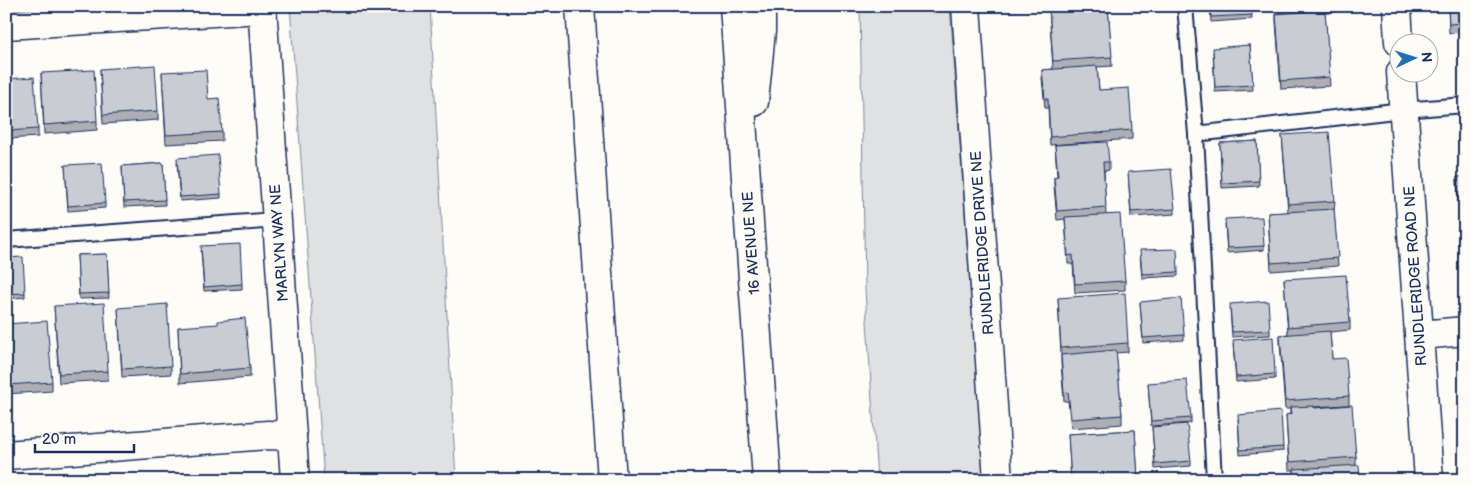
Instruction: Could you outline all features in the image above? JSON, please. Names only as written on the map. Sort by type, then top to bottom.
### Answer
[{"type":"main road","name":"16 AVENUE NE","points":[[734,6],[768,480]]},
{"type":"main road","points":[[746,183],[761,30],[761,6]]},
{"type":"main road","name":"RUNDLERIDGE DRIVE NE","points":[[966,6],[998,480]]},
{"type":"main road","points":[[1397,6],[1398,32]]},
{"type":"main road","points":[[580,7],[612,480]]},
{"type":"main road","points":[[6,25],[263,8]]},
{"type":"main road","name":"MARLYN WAY NE","points":[[263,8],[295,480]]},
{"type":"main road","name":"RUNDLERIDGE ROAD NE","points":[[1402,82],[1429,480]]},
{"type":"main road","points":[[1420,335],[1465,331]]},
{"type":"main road","points":[[6,455],[268,435],[292,436]]},
{"type":"lane","points":[[1185,6],[1196,134],[1214,480]]},
{"type":"lane","points":[[1196,134],[1403,110],[1465,105]]},
{"type":"lane","points":[[6,240],[277,220]]},
{"type":"shaded area","points":[[290,6],[430,6],[456,480],[324,480]]},
{"type":"shaded area","points":[[860,6],[950,6],[984,480],[877,480],[865,289]]},
{"type":"building","points":[[1108,6],[1112,57],[1053,61],[1049,7]]},
{"type":"building","points":[[1210,6],[1251,6],[1252,15],[1211,17]]},
{"type":"building","points":[[1280,6],[1305,6],[1280,8]]},
{"type":"building","points":[[1448,6],[1465,6],[1465,23],[1449,24]]},
{"type":"building","points":[[1325,10],[1330,77],[1281,81],[1276,14]]},
{"type":"building","points":[[1250,45],[1253,85],[1215,87],[1213,48]]},
{"type":"building","points":[[155,65],[158,111],[103,115],[100,69]]},
{"type":"building","points":[[1097,66],[1099,90],[1129,88],[1132,130],[1050,137],[1048,99],[1045,99],[1042,70]]},
{"type":"building","points":[[94,70],[97,121],[44,125],[41,73]]},
{"type":"building","points":[[206,70],[208,99],[219,98],[222,132],[166,135],[162,72]]},
{"type":"building","points":[[34,77],[38,129],[6,131],[6,79]]},
{"type":"building","points":[[1329,132],[1335,201],[1288,204],[1282,135]]},
{"type":"building","points":[[1257,141],[1259,181],[1222,183],[1220,143]]},
{"type":"building","points":[[1107,142],[1109,162],[1103,162],[1106,207],[1057,211],[1054,177],[1058,176],[1055,145]]},
{"type":"building","points":[[218,155],[221,194],[180,197],[177,158]]},
{"type":"building","points":[[102,163],[105,203],[68,206],[65,165]]},
{"type":"building","points":[[163,163],[165,200],[124,202],[122,166]]},
{"type":"building","points":[[1171,169],[1175,209],[1131,212],[1128,172]]},
{"type":"building","points":[[1457,177],[1465,177],[1465,228],[1460,228]]},
{"type":"building","points":[[1334,209],[1338,258],[1271,263],[1268,213]]},
{"type":"building","points":[[1120,214],[1125,281],[1075,284],[1073,255],[1068,256],[1065,217]]},
{"type":"building","points":[[1262,217],[1264,246],[1227,248],[1225,219]]},
{"type":"building","points":[[240,244],[242,284],[204,287],[201,246]]},
{"type":"building","points":[[1177,249],[1178,272],[1142,274],[1140,250]]},
{"type":"building","points":[[107,254],[109,293],[79,294],[77,255]]},
{"type":"building","points":[[23,257],[25,293],[6,294],[6,258]]},
{"type":"building","points":[[1346,275],[1350,322],[1288,327],[1284,279]]},
{"type":"building","points":[[1125,293],[1128,343],[1061,348],[1058,298]]},
{"type":"building","points":[[1181,298],[1184,335],[1143,338],[1140,302]]},
{"type":"building","points":[[1268,301],[1270,330],[1232,332],[1230,304]]},
{"type":"building","points":[[104,303],[108,371],[59,374],[54,306]]},
{"type":"building","points":[[167,304],[171,366],[122,369],[118,308]]},
{"type":"building","points":[[245,318],[250,368],[180,374],[178,327],[218,324],[218,321]]},
{"type":"building","points":[[47,321],[52,382],[6,385],[6,324]]},
{"type":"building","points":[[1330,331],[1332,359],[1346,358],[1349,396],[1285,401],[1280,335]]},
{"type":"building","points":[[1273,337],[1275,374],[1236,377],[1233,340]]},
{"type":"building","points":[[1116,350],[1122,415],[1071,419],[1068,392],[1064,393],[1061,355]]},
{"type":"building","points":[[1187,380],[1191,418],[1151,421],[1148,383]]},
{"type":"building","points":[[1352,405],[1356,457],[1289,462],[1286,415],[1291,414],[1290,407],[1314,406],[1314,408]]},
{"type":"building","points":[[1281,411],[1283,447],[1240,450],[1238,415]]},
{"type":"building","points":[[1187,424],[1191,461],[1155,464],[1152,427]]},
{"type":"building","points":[[1135,430],[1138,479],[1071,480],[1068,434]]},
{"type":"building","points":[[1359,465],[1360,480],[1295,480],[1294,469]]},
{"type":"building","points":[[1282,475],[1282,480],[1241,480],[1241,478]]}]
